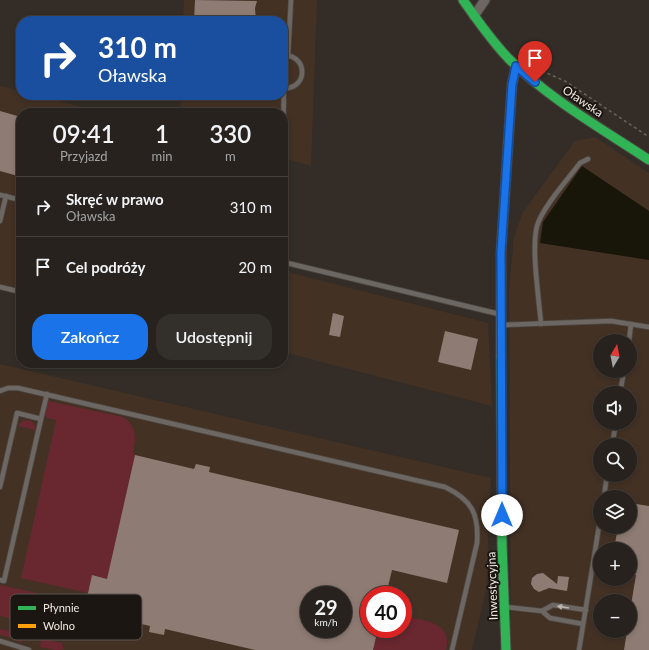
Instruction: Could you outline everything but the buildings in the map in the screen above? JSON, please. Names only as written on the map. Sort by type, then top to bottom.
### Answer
[{"type":"street","name":"Oławska","points":[[463,0],[474,16],[516,66],[562,102],[649,160]]},
{"type":"street","points":[[474,16],[485,0]]},
{"type":"street","name":"Inwestycyjna","points":[[506,650],[502,536],[501,252],[512,85],[516,66]]},
{"type":"lane","points":[[288,33],[291,0]]},
{"type":"lane","points":[[288,56],[298,60],[301,65],[302,76],[295,85],[288,87]]},
{"type":"lane","points":[[541,324],[535,244],[538,226],[542,215],[580,162],[588,159]]},
{"type":"lane","points":[[0,195],[16,199]]},
{"type":"lane","points":[[0,221],[6,196]]},
{"type":"lane","points":[[288,263],[501,314]]},
{"type":"lane","points":[[0,287],[16,291]]},
{"type":"lane","points":[[501,325],[611,321],[649,327]]},
{"type":"lane","points":[[630,334],[631,324]]},
{"type":"lane","points":[[0,391],[8,388],[18,388],[47,394],[446,487],[458,493],[469,503],[475,515],[478,529],[477,543],[452,650]]},
{"type":"lane","points":[[0,580],[4,581],[47,394]]},
{"type":"lane","points":[[0,487],[17,413],[41,419]]},
{"type":"lane","points":[[579,650],[598,534]]},
{"type":"lane","points":[[504,607],[542,611],[553,605],[586,610]]},
{"type":"lane","points":[[542,611],[550,618],[583,624]]},
{"type":"lane","points":[[0,641],[29,650]]},
{"type":"path","points":[[539,71],[550,73],[565,81],[649,137]]},
{"type":"shaded area","points":[[184,0],[317,0],[311,166],[288,159],[288,108],[180,108],[181,100],[288,100],[288,16],[183,16]]},
{"type":"shaded area","points":[[0,86],[16,90],[16,100],[55,100],[85,108],[16,108],[16,293],[0,289]]},
{"type":"shaded area","points":[[595,137],[649,173],[649,650],[511,650],[509,290],[514,237],[523,212],[575,141]]},
{"type":"shaded area","points":[[582,166],[649,211],[649,260],[540,243],[543,222]]},
{"type":"shaded area","points":[[288,272],[488,323],[492,406],[288,353]]},
{"type":"shaded area","points":[[0,364],[491,478],[486,590],[472,650],[0,650]]},
{"type":"shaded area","points":[[48,401],[123,417],[131,424],[135,437],[133,452],[135,455],[107,579],[92,575],[88,593],[21,578],[56,420],[47,418],[45,415]]},
{"type":"shaded area","points":[[23,420],[31,421],[35,425],[35,430],[18,426]]},
{"type":"shaded area","points":[[0,585],[41,594],[10,594],[10,618],[0,616]]},
{"type":"shaded area","points":[[412,618],[435,624],[445,633],[447,640],[446,650],[373,650],[376,638],[412,638]]},
{"type":"shaded area","points":[[0,629],[10,631],[10,637],[0,635]]},
{"type":"shaded area","points":[[41,640],[46,640],[62,643],[64,649],[56,650],[40,647]]},
{"type":"traffic: fast","points":[[463,0],[496,44],[524,73],[558,100],[649,160]]},
{"type":"traffic: fast","points":[[501,357],[502,544],[506,650]]},
{"type":"traffic: slow","points":[[501,357],[501,252],[512,85],[516,66]]},
{"type":"route","points":[[502,515],[501,252],[512,85],[513,74],[516,66],[535,82]]}]
